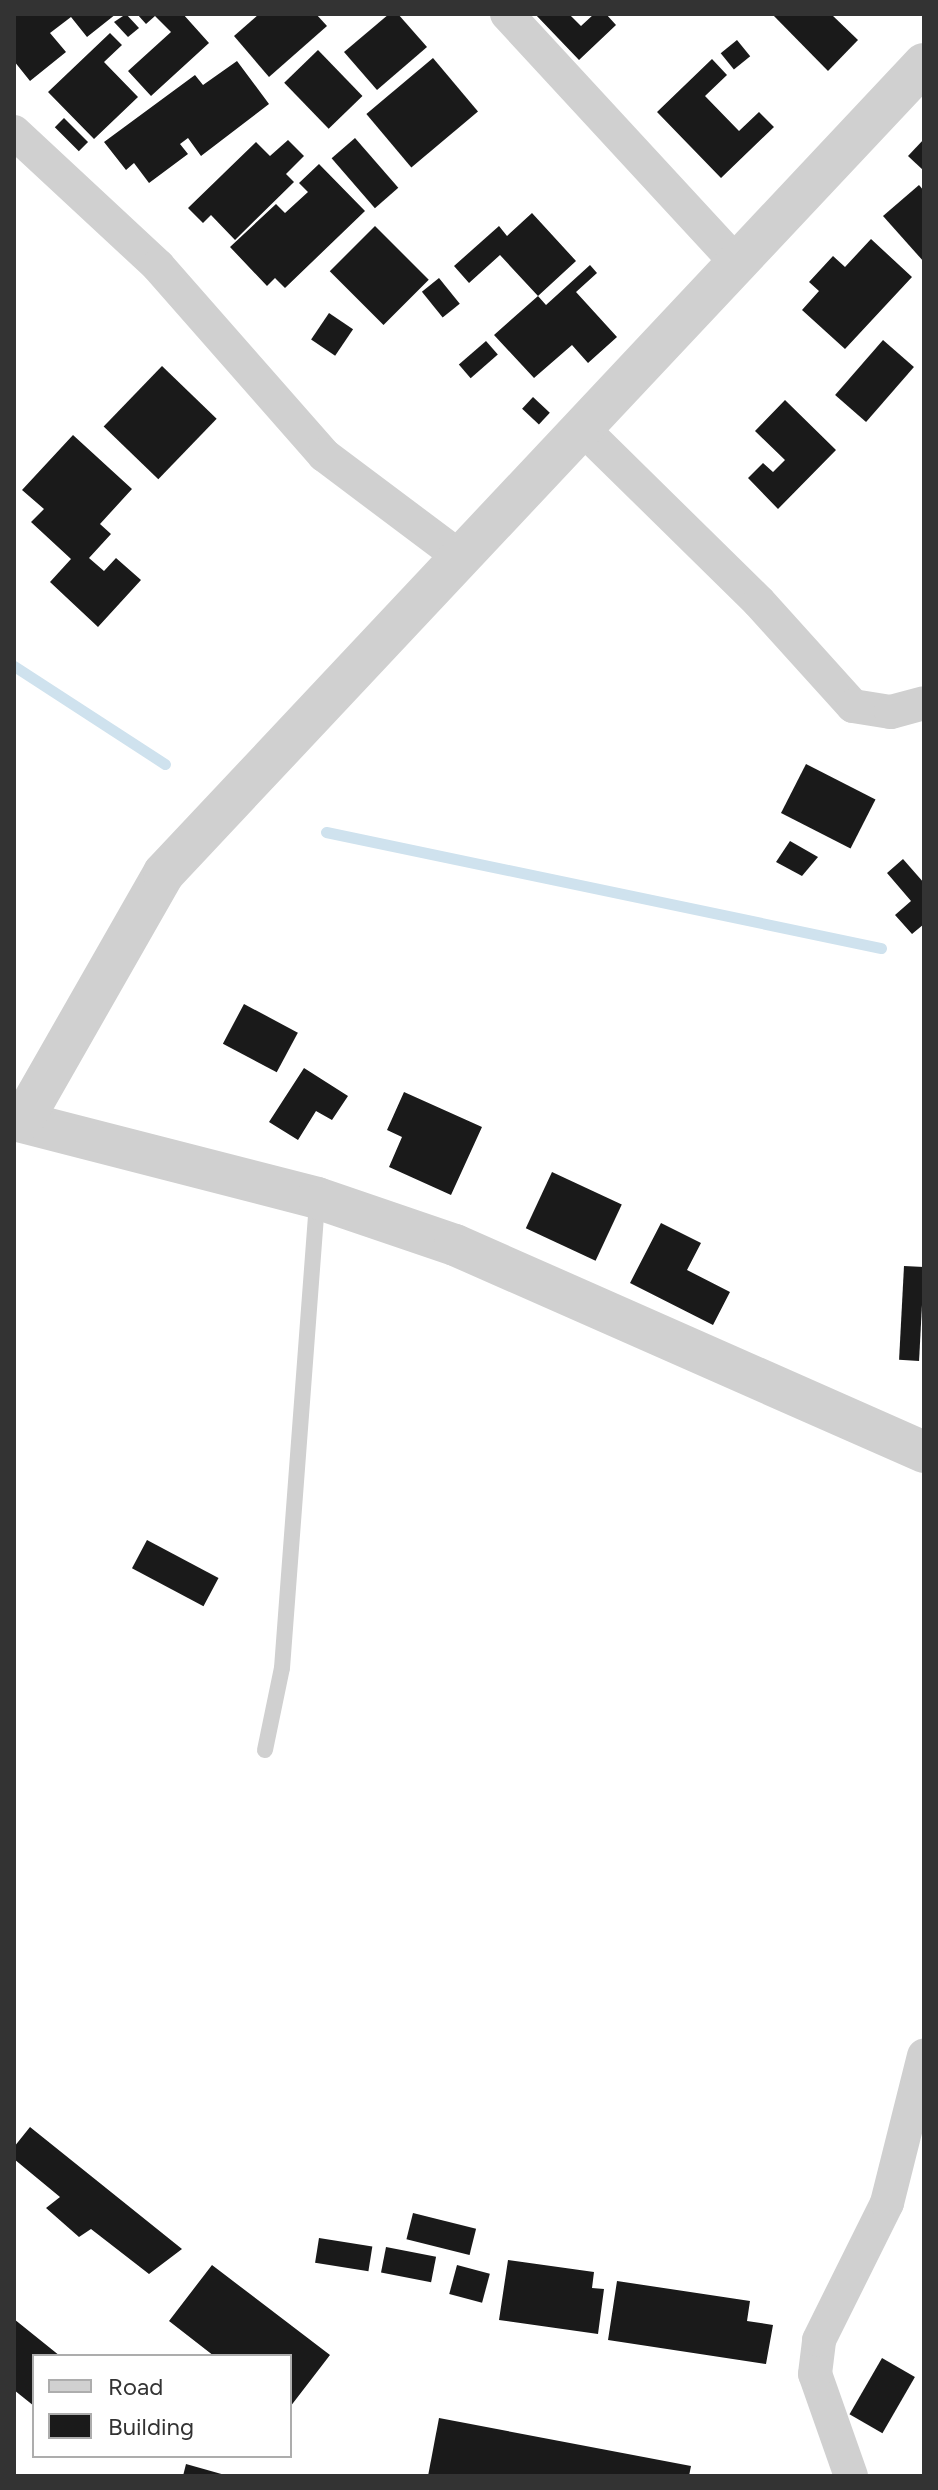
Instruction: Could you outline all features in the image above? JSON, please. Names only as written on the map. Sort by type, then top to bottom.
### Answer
[{"type":"street","points":[[507,14],[737,263]]},
{"type":"street","points":[[924,64],[164,873],[19,1120],[317,1198],[455,1245],[924,1452]]},
{"type":"street","points":[[14,132],[158,266],[324,455],[461,558]]},
{"type":"street","points":[[582,428],[759,602],[853,706],[891,712],[924,703]]},
{"type":"street","points":[[851,2476],[815,2374],[819,2340],[887,2203],[908,2102],[924,2056]]},
{"type":"lane","points":[[265,1750],[282,1668],[317,1198]]},
{"type":"building","points":[[14,14],[116,14],[87,37],[71,17],[50,33],[66,52],[30,81],[14,61]]},
{"type":"building","points":[[126,14],[139,28],[128,37],[114,22]]},
{"type":"building","points":[[137,14],[183,14],[209,43],[151,96],[128,71],[171,32],[155,16],[146,24]]},
{"type":"building","points":[[259,14],[316,14],[327,26],[269,77],[234,36]]},
{"type":"building","points":[[389,14],[398,14],[427,47],[377,90],[344,52]]},
{"type":"building","points":[[535,14],[569,14],[581,26],[594,14],[606,14],[616,25],[579,60]]},
{"type":"building","points":[[772,14],[831,14],[858,40],[828,71]]},
{"type":"building","points":[[110,33],[122,45],[104,62],[138,97],[94,139],[48,92]]},
{"type":"building","points":[[737,40],[750,56],[734,70],[721,53]]},
{"type":"building","points":[[318,50],[362,96],[329,129],[284,83]]},
{"type":"building","points":[[433,58],[478,112],[411,168],[366,114]]},
{"type":"building","points":[[712,59],[727,75],[705,96],[739,131],[759,112],[774,127],[721,178],[657,112]]},
{"type":"building","points":[[237,61],[269,104],[201,156],[188,138],[180,144],[188,154],[149,183],[134,163],[126,170],[104,142],[195,75],[203,85]]},
{"type":"building","points":[[64,118],[88,142],[79,151],[55,127]]},
{"type":"building","points":[[355,138],[398,188],[375,208],[332,158]]},
{"type":"building","points":[[924,139],[924,171],[908,156]]},
{"type":"building","points":[[288,140],[304,156],[286,174],[294,182],[235,240],[211,215],[203,223],[188,208],[256,142],[270,156]]},
{"type":"building","points":[[319,164],[365,211],[285,288],[275,278],[267,286],[230,247],[276,204],[285,213],[308,192],[299,183]]},
{"type":"building","points":[[919,185],[924,191],[924,262],[883,216]]},
{"type":"building","points":[[532,213],[576,261],[538,296],[500,255],[469,283],[454,266],[499,226],[507,236]]},
{"type":"building","points":[[375,226],[429,280],[383,325],[330,271]]},
{"type":"building","points":[[871,239],[912,277],[845,349],[802,310],[819,291],[809,282],[833,256],[845,267]]},
{"type":"building","points":[[590,265],[597,273],[576,292],[617,337],[588,363],[572,345],[534,378],[494,335],[538,296],[546,305]]},
{"type":"building","points":[[439,278],[460,304],[443,317],[422,292]]},
{"type":"building","points":[[329,313],[353,329],[335,356],[311,340]]},
{"type":"building","points":[[883,340],[914,367],[866,422],[835,395]]},
{"type":"building","points":[[486,341],[498,355],[471,378],[459,365]]},
{"type":"building","points":[[162,366],[217,419],[158,479],[104,426]]},
{"type":"building","points":[[533,397],[550,413],[539,424],[522,409]]},
{"type":"building","points":[[785,400],[836,450],[778,509],[748,478],[763,463],[773,472],[785,460],[755,431]]},
{"type":"building","points":[[73,435],[132,489],[100,524],[111,534],[89,558],[104,571],[116,558],[141,580],[98,627],[50,582],[71,559],[31,522],[44,509],[22,490]]},
{"type":"building","points":[[806,764],[875,799],[851,848],[781,813]]},
{"type":"building","points":[[790,841],[818,857],[802,876],[776,862]]},
{"type":"building","points":[[903,859],[924,883],[924,924],[912,934],[895,915],[911,901],[887,873]]},
{"type":"building","points":[[244,1004],[298,1033],[277,1072],[223,1044]]},
{"type":"building","points":[[304,1068],[348,1096],[332,1120],[316,1111],[298,1140],[269,1122]]},
{"type":"building","points":[[404,1092],[482,1127],[451,1195],[389,1167],[402,1137],[387,1130]]},
{"type":"building","points":[[552,1172],[622,1205],[596,1261],[526,1228]]},
{"type":"building","points":[[661,1223],[701,1243],[687,1270],[730,1292],[713,1325],[630,1283]]},
{"type":"building","points":[[904,1266],[924,1267],[919,1361],[899,1360]]},
{"type":"building","points":[[147,1540],[219,1578],[203,1606],[132,1568]]},
{"type":"building","points":[[30,2127],[182,2249],[149,2274],[91,2229],[79,2237],[46,2208],[60,2197],[14,2159],[14,2147]]},
{"type":"building","points":[[413,2213],[476,2229],[470,2255],[406,2239]]},
{"type":"building","points":[[319,2238],[372,2246],[368,2271],[315,2263]]},
{"type":"building","points":[[386,2247],[436,2257],[431,2282],[381,2273]]},
{"type":"building","points":[[508,2260],[594,2272],[592,2288],[604,2289],[598,2334],[499,2320]]},
{"type":"building","points":[[212,2265],[330,2355],[292,2404],[292,2354],[211,2354],[169,2321]]},
{"type":"building","points":[[457,2265],[490,2274],[482,2303],[449,2294]]},
{"type":"building","points":[[617,2281],[750,2301],[747,2321],[773,2325],[766,2364],[608,2340]]},
{"type":"building","points":[[14,2319],[58,2354],[32,2354],[32,2404],[14,2390]]},
{"type":"building","points":[[882,2358],[915,2377],[882,2433],[849,2414]]},
{"type":"building","points":[[439,2418],[691,2466],[689,2476],[428,2476]]},
{"type":"building","points":[[186,2464],[225,2475],[225,2476],[183,2476]]},
{"type":"waterway","points":[[14,666],[165,764]]},
{"type":"waterway","points":[[326,832],[881,948]]}]
